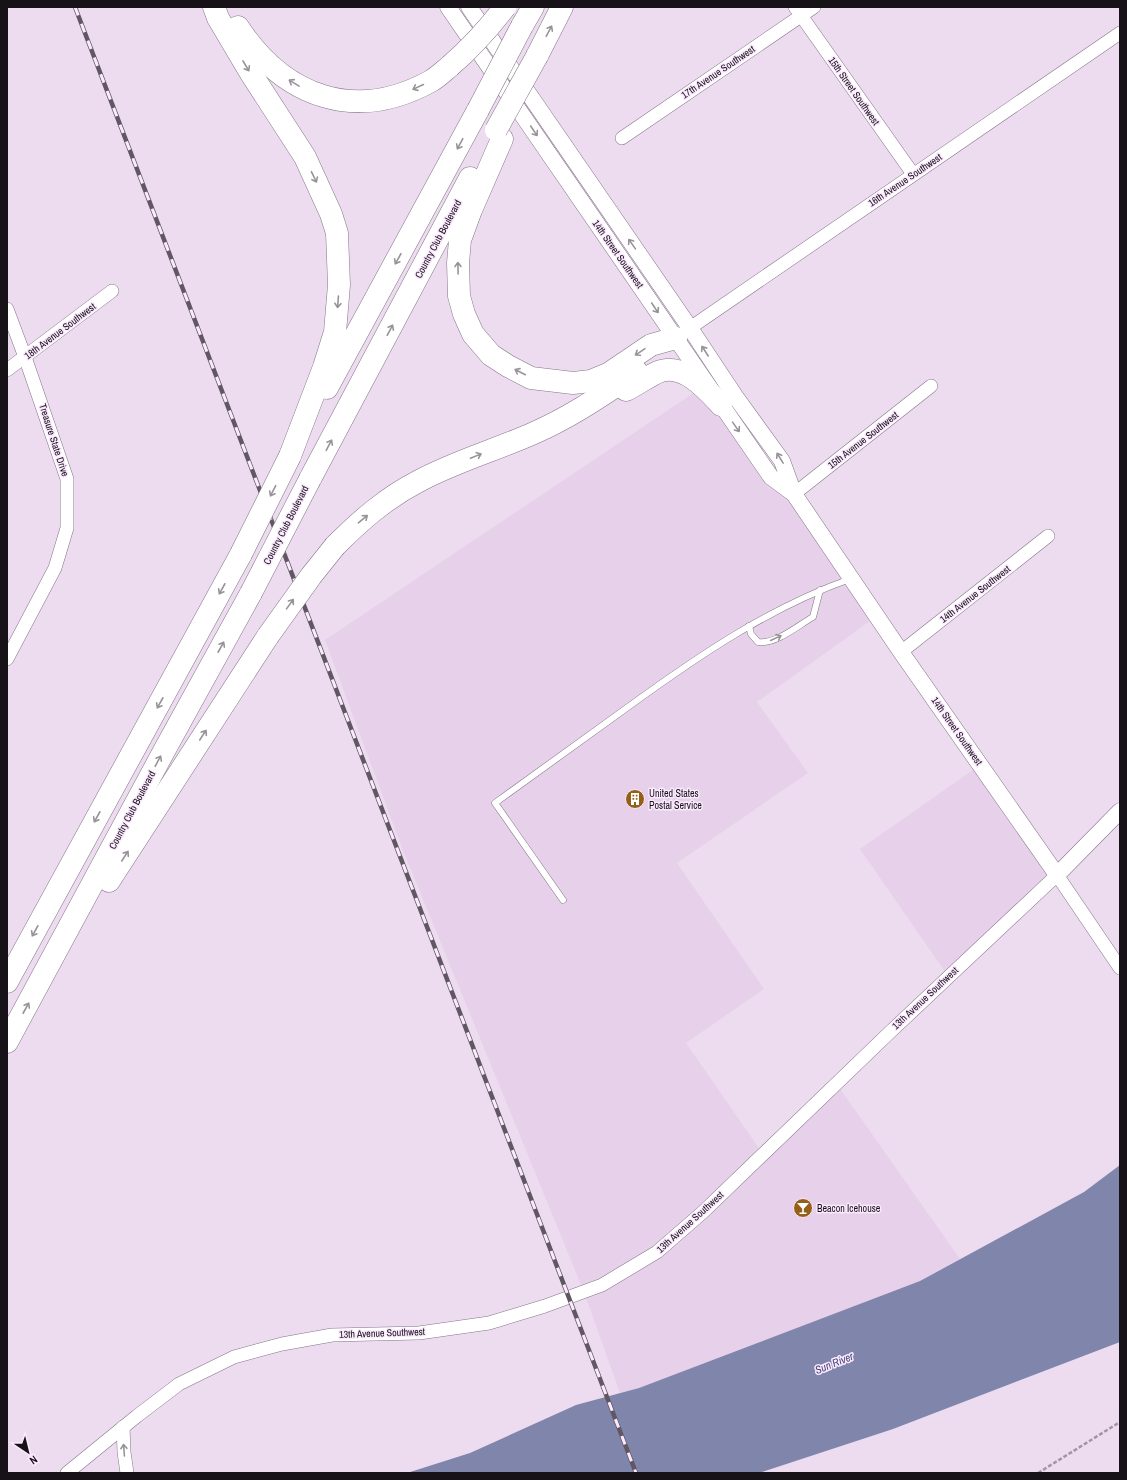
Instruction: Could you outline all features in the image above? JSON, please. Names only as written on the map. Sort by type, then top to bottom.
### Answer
[{"type":"highway","points":[[214,7],[218,18],[250,72],[304,157],[331,214],[336,233],[339,285],[335,332],[324,367],[290,456]]},
{"type":"highway","points":[[228,7],[248,43],[263,59],[293,84],[323,97],[357,102],[374,101],[394,97],[432,80],[466,52],[489,28],[505,7]]},
{"type":"highway","points":[[7,982],[241,554],[290,456],[533,7]]},
{"type":"highway","name":"Country Club Boulevard","points":[[7,1042],[251,593],[310,479],[499,134],[532,64],[562,7]]},
{"type":"highway","points":[[499,134],[460,240],[458,264],[459,296],[464,314],[473,334],[491,355],[531,378],[573,383],[591,381],[608,374],[651,345],[683,333]]},
{"type":"highway","points":[[68,932],[95,903],[268,636],[310,576],[335,546],[368,515],[387,500],[419,481],[536,432],[600,398],[659,356],[683,333]]},
{"type":"highway","points":[[573,412],[605,402],[662,370],[675,370],[688,375],[704,386],[721,405]]},
{"type":"street","name":"14th Street Southwest","points":[[448,7],[683,333],[735,396],[782,461],[794,494],[901,652],[1120,968]]},
{"type":"street","name":"14th Street Southwest","points":[[469,7],[683,333],[721,405],[771,477],[794,494]]},
{"type":"street","name":"17th Avenue Southwest","points":[[622,138],[798,11],[814,7]]},
{"type":"street","name":"15th Street Southwest","points":[[798,11],[913,174]]},
{"type":"street","name":"16th Avenue Southwest","points":[[683,333],[1120,33]]},
{"type":"street","name":"18th Avenue Southwest","points":[[7,370],[112,291]]},
{"type":"street","name":"Treasure State Drive","points":[[7,309],[67,479],[67,528],[55,568],[7,659]]},
{"type":"street","name":"15th Avenue Southwest","points":[[794,494],[931,386]]},
{"type":"street","name":"14th Avenue Southwest","points":[[901,652],[1048,536]]},
{"type":"street","name":"13th Avenue Southwest","points":[[67,1472],[179,1384],[234,1357],[282,1344],[332,1335],[419,1333],[489,1323],[546,1306],[602,1285],[657,1252],[703,1212],[889,1032],[1057,875],[1120,811]]},
{"type":"street","points":[[123,1427],[127,1473]]},
{"type":"lane","points":[[563,900],[495,803],[683,668],[750,626],[820,590],[852,579]]},
{"type":"lane","points":[[750,626],[751,634],[758,642],[764,643],[777,638],[813,616],[820,590]]},
{"type":"path","points":[[1038,1473],[1120,1422]]},
{"type":"shaded area","points":[[704,386],[794,494],[877,616],[757,702],[808,773],[677,863],[764,989],[686,1043],[763,1154],[836,1083],[960,1259],[920,1281],[639,1388],[620,1393],[584,1292],[402,848],[325,640]]},
{"type":"shaded area","points":[[980,765],[1057,875],[948,976],[860,849]]},
{"type":"water","name":"Sun River","points":[[1120,1165],[1120,1342],[893,1429],[759,1473],[407,1473],[470,1453],[576,1405],[639,1388],[920,1281],[1084,1192]]},
{"type":"railway","points":[[75,7],[636,1473]]},
{"type":"place","name":"United States Postal Service","points":[[635,799]]},
{"type":"place","name":"Beacon Icehouse","points":[[803,1208]]}]
